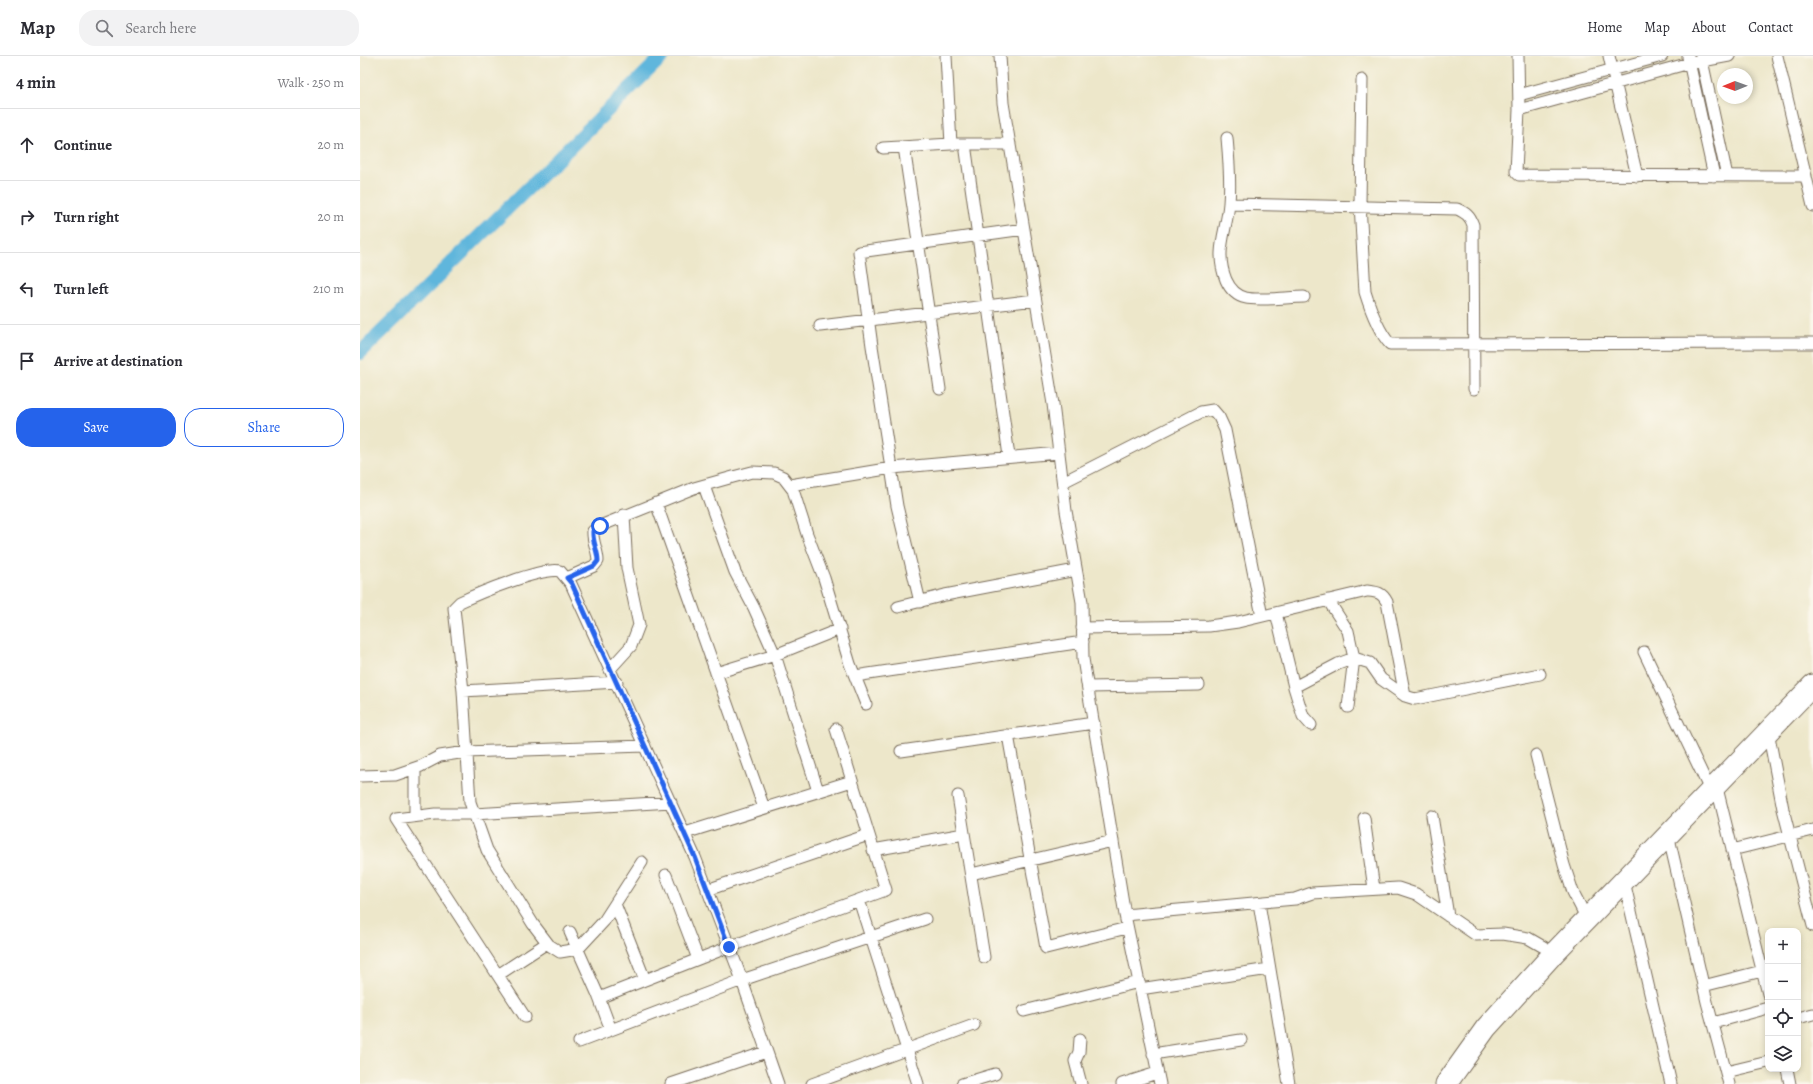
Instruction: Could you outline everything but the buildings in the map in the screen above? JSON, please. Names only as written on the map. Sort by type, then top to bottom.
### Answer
[{"type":"highway","points":[[1446,1084],[1486,1028],[1554,953],[1813,685]]},
{"type":"street","points":[[946,56],[951,144]]},
{"type":"street","points":[[1000,56],[1003,103],[1053,404],[1063,482],[1082,602],[1083,659],[1127,928],[1158,1078],[1122,1084]]},
{"type":"street","points":[[1518,56],[1519,110],[1516,172],[1519,175],[1806,176]]},
{"type":"street","points":[[1609,56],[1637,176]]},
{"type":"street","points":[[1519,95],[1662,56]]},
{"type":"street","points":[[1519,110],[1615,84],[1688,60],[1729,56]]},
{"type":"street","points":[[1777,56],[1813,206]]},
{"type":"street","points":[[1702,59],[1727,176]]},
{"type":"street","points":[[1688,60],[1714,176]]},
{"type":"street","points":[[1362,80],[1360,207],[1365,292],[1368,303],[1384,337],[1390,344],[1813,343]]},
{"type":"street","points":[[1227,138],[1230,176],[1229,204],[1221,242],[1221,268],[1228,286],[1236,294],[1247,298],[1304,297]]},
{"type":"street","points":[[883,148],[951,144],[1010,144]]},
{"type":"street","points":[[965,144],[1009,456]]},
{"type":"street","points":[[904,147],[940,389]]},
{"type":"street","points":[[1229,204],[1457,209],[1466,213],[1471,218],[1473,225],[1475,344],[1474,388]]},
{"type":"street","points":[[920,602],[897,506],[859,252],[1024,229]]},
{"type":"street","points":[[820,326],[1035,300]]},
{"type":"street","points":[[1063,482],[1201,412],[1213,410],[1219,416],[1225,430],[1262,616]]},
{"type":"street","points":[[790,485],[892,468],[1009,456],[1059,453]]},
{"type":"street","points":[[567,578],[594,566],[598,561],[598,552],[593,539],[593,531],[600,526],[624,515],[704,486],[752,472],[774,473],[782,477],[793,490],[807,534],[824,578],[855,676],[866,704]]},
{"type":"street","points":[[704,486],[735,572],[754,608],[775,655],[818,791]]},
{"type":"street","points":[[656,503],[764,808]]},
{"type":"street","points":[[611,668],[631,646],[639,625],[627,568],[624,515]]},
{"type":"street","points":[[898,607],[945,595],[1076,570]]},
{"type":"street","points":[[642,862],[604,921],[578,949],[560,952],[547,943],[487,850],[470,802],[463,691],[454,608],[460,602],[544,572],[560,571],[572,584],[671,802],[708,890],[742,980],[778,1084]]},
{"type":"street","points":[[1082,628],[1209,626],[1238,622],[1367,591],[1383,594],[1388,602],[1405,696]]},
{"type":"street","points":[[1328,600],[1348,632],[1354,658],[1348,706]]},
{"type":"street","points":[[1276,613],[1294,687],[1303,716],[1310,725]]},
{"type":"street","points":[[716,673],[775,655],[840,629]]},
{"type":"street","points":[[855,676],[1083,642]]},
{"type":"street","points":[[1644,652],[1713,787],[1732,850],[1765,982]]},
{"type":"street","points":[[1294,687],[1338,664],[1354,658],[1370,663],[1381,679],[1405,696],[1415,698],[1540,674]]},
{"type":"street","points":[[463,691],[617,682]]},
{"type":"street","points":[[1088,686],[1199,685]]},
{"type":"street","points":[[901,751],[1094,723]]},
{"type":"street","points":[[599,998],[729,947],[886,890],[836,729]]},
{"type":"street","points":[[1768,731],[1790,835],[1813,926]]},
{"type":"street","points":[[1008,736],[1046,948],[1127,928]]},
{"type":"street","points":[[360,776],[395,775],[415,769],[440,756],[466,752],[645,746]]},
{"type":"street","points":[[1536,755],[1564,865],[1573,892],[1587,919]]},
{"type":"street","points":[[415,769],[415,816]]},
{"type":"street","points":[[684,833],[852,781]]},
{"type":"street","points":[[958,796],[984,957]]},
{"type":"street","points":[[525,1017],[396,819],[435,814],[474,814],[671,802]]},
{"type":"street","points":[[1432,816],[1448,916]]},
{"type":"street","points":[[1364,818],[1374,889]]},
{"type":"street","points":[[1732,850],[1813,830]]},
{"type":"street","points":[[873,850],[964,834]]},
{"type":"street","points":[[1668,834],[1703,986],[1729,1084]]},
{"type":"street","points":[[708,890],[868,835]]},
{"type":"street","points":[[971,874],[1113,841]]},
{"type":"street","points":[[666,875],[698,959]]},
{"type":"street","points":[[1624,881],[1671,1084]]},
{"type":"street","points":[[1125,915],[1295,899],[1312,893],[1398,888],[1416,894],[1476,935],[1504,934],[1528,938],[1554,953]]},
{"type":"street","points":[[859,900],[918,1084]]},
{"type":"street","points":[[1259,903],[1289,1084]]},
{"type":"street","points":[[615,904],[645,980]]},
{"type":"street","points":[[579,1042],[742,980],[925,919]]},
{"type":"street","points":[[570,932],[599,998],[611,1030]]},
{"type":"street","points":[[498,975],[547,943]]},
{"type":"street","points":[[1024,1011],[1139,986],[1269,969]]},
{"type":"street","points":[[1703,986],[1762,971]]},
{"type":"street","points":[[1713,1023],[1765,1009]]},
{"type":"street","points":[[1801,1017],[1813,1014]]},
{"type":"street","points":[[812,1084],[974,1025]]},
{"type":"street","points":[[1080,1039],[1079,1052],[1075,1061],[1081,1084]]},
{"type":"street","points":[[1153,1054],[1241,1040]]},
{"type":"street","points":[[671,1084],[766,1052]]},
{"type":"street","points":[[1726,1072],[1765,1063]]},
{"type":"street","points":[[1788,1072],[1790,1084]]},
{"type":"street","points":[[962,1084],[995,1074]]},
{"type":"waterway","points":[[360,353],[663,56]]},
{"type":"route","points":[[600,526],[593,531],[593,539],[598,552],[598,561],[594,566],[567,578],[572,584],[611,668],[695,857],[729,947]]}]
